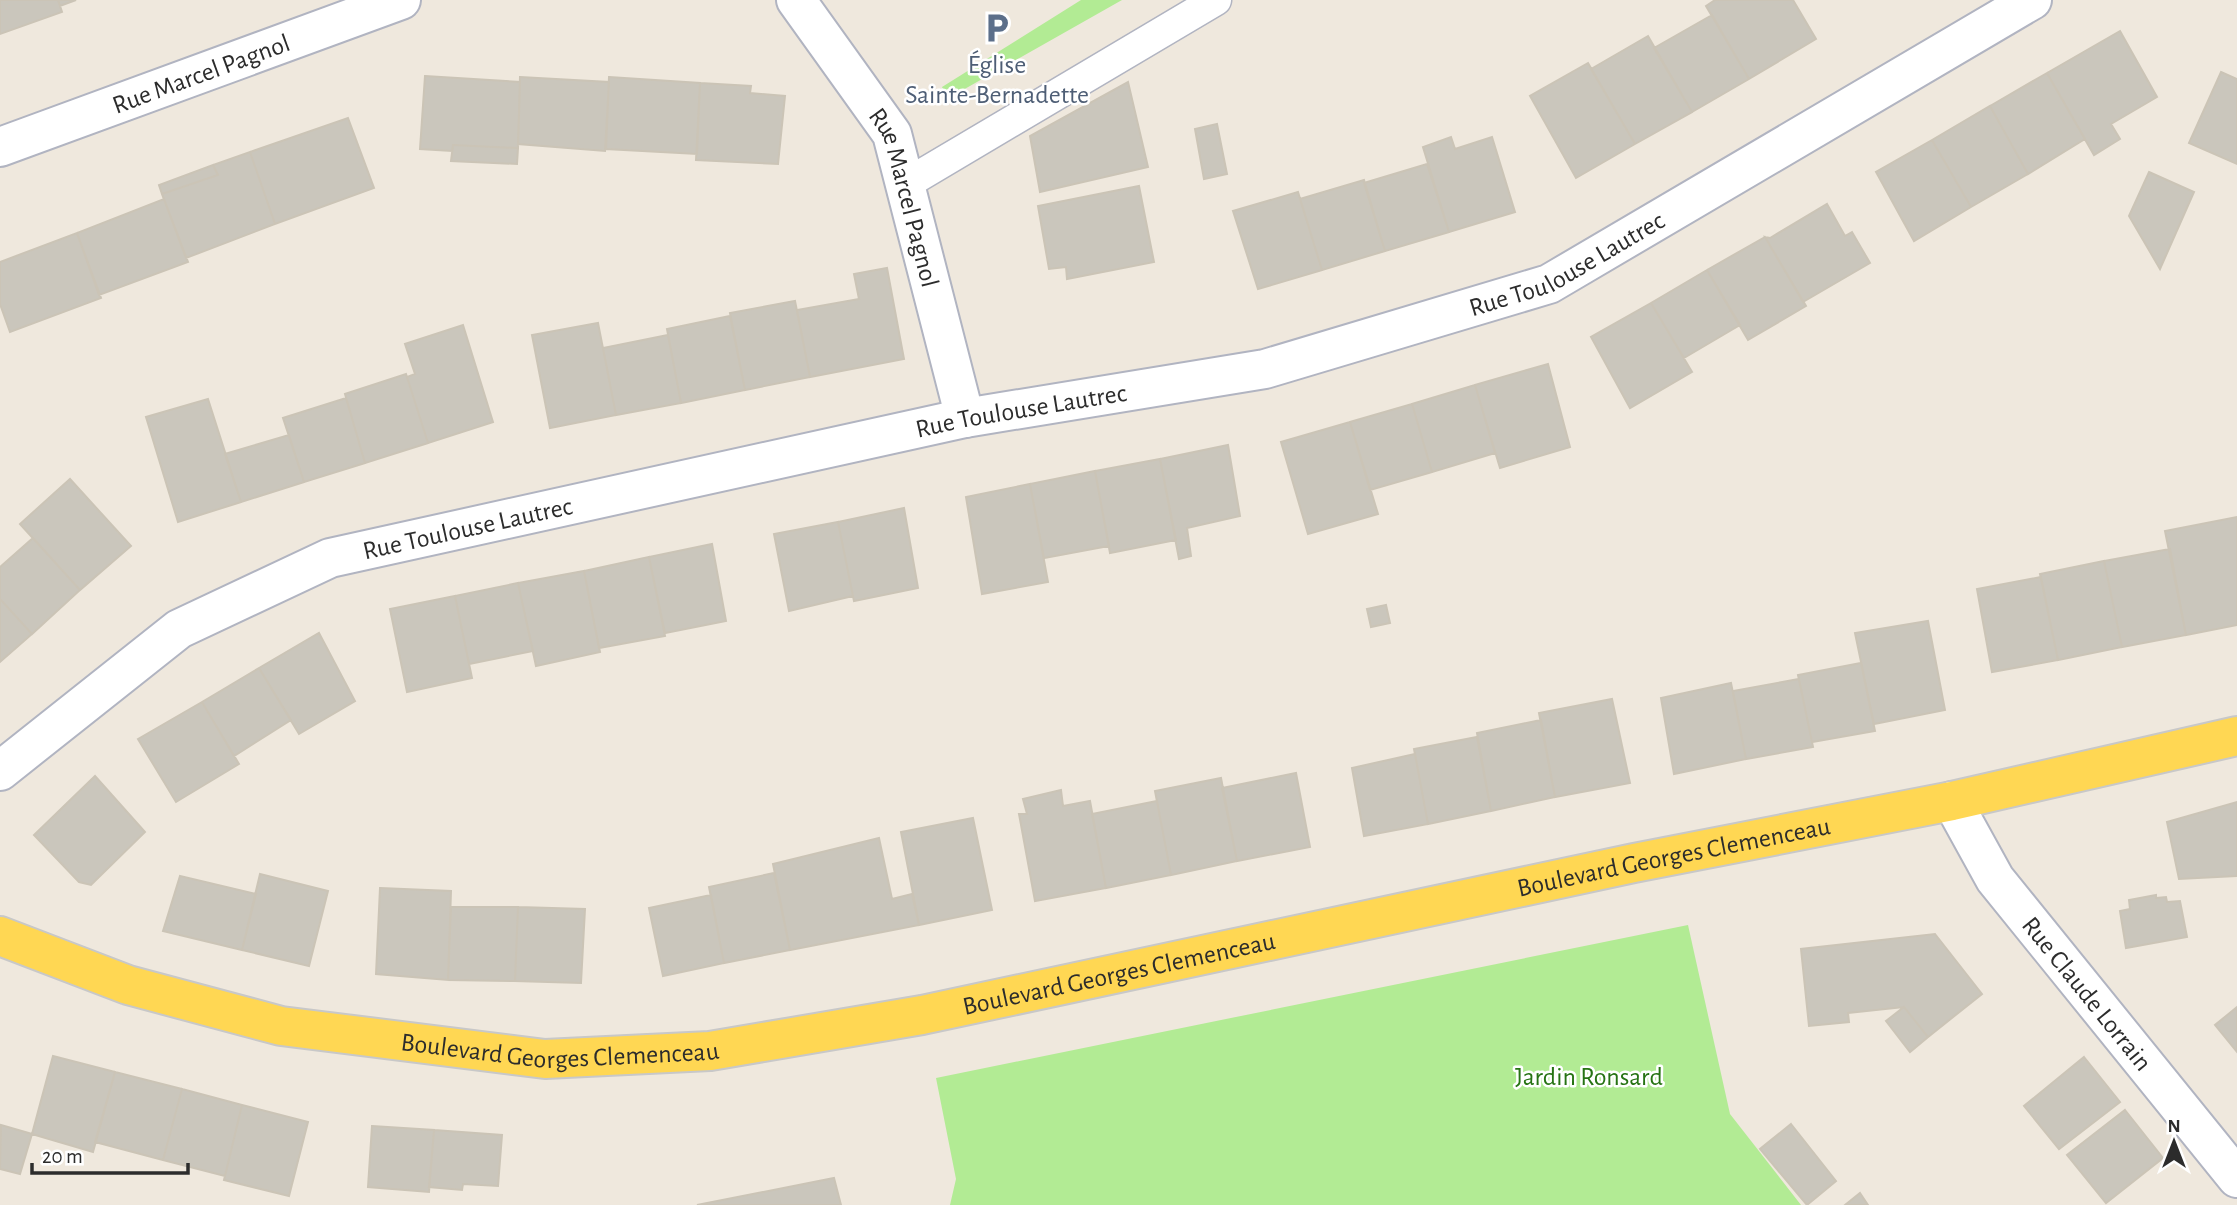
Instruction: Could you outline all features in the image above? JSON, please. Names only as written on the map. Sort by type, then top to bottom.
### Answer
[{"type":"main road","name":"Boulevard Georges Clemenceau","points":[[0,936],[128,985],[281,1026],[545,1059],[710,1051],[922,1015],[1634,863],[1952,801],[2237,736]]},
{"type":"street","name":"Rue Marcel Pagnol","points":[[0,148],[401,0]]},
{"type":"street","name":"Rue Marcel Pagnol","points":[[796,0],[892,134],[965,418]]},
{"type":"street","name":"Rue Toulouse Lautrec","points":[[0,771],[179,629],[330,558],[965,418],[1265,369],[1549,284],[2032,0]]},
{"type":"street","name":"Rue Claude Lorrain","points":[[1952,801],[1995,879],[2237,1178]]},
{"type":"lane","points":[[904,185],[1216,0]]},
{"type":"green space","points":[[1081,0],[1122,0],[947,99],[942,87]]},
{"type":"green space","name":"Jardin Ronsard","points":[[1688,925],[1730,1114],[1801,1205],[950,1205],[956,1179],[936,1078]]},
{"type":"building","points":[[0,0],[58,0],[62,12],[0,34]]},
{"type":"building","points":[[58,0],[76,0],[60,6]]},
{"type":"building","points":[[1715,0],[1793,0],[1816,39],[1749,79],[1706,6]]},
{"type":"building","points":[[1712,15],[1749,79],[1692,112],[1654,48]]},
{"type":"building","points":[[2120,31],[2157,97],[2111,124],[2120,139],[2094,155],[2047,73]]},
{"type":"building","points":[[1648,36],[1692,112],[1635,144],[1591,69]]},
{"type":"building","points":[[1588,63],[1635,144],[1576,178],[1530,96]]},
{"type":"building","points":[[2221,72],[2237,79],[2237,164],[2189,143]]},
{"type":"building","points":[[2047,73],[2085,139],[2028,174],[1990,106]]},
{"type":"building","points":[[425,76],[520,82],[518,148],[453,145],[452,151],[420,149]]},
{"type":"building","points":[[520,77],[609,82],[605,151],[518,144]]},
{"type":"building","points":[[609,77],[700,83],[697,154],[606,149]]},
{"type":"building","points":[[1128,82],[1148,167],[1040,192],[1030,136]]},
{"type":"building","points":[[700,83],[751,86],[750,93],[785,96],[778,164],[696,160]]},
{"type":"building","points":[[1990,106],[2028,174],[1971,207],[1932,140]]},
{"type":"building","points":[[348,118],[374,188],[275,224],[250,152]]},
{"type":"building","points":[[1217,124],[1227,174],[1204,179],[1195,129]]},
{"type":"building","points":[[1451,137],[1455,149],[1492,137],[1515,212],[1449,232],[1423,147]]},
{"type":"building","points":[[1932,140],[1971,207],[1914,241],[1876,172]]},
{"type":"building","points":[[453,145],[518,148],[517,164],[451,161]]},
{"type":"building","points":[[250,152],[275,224],[186,258],[162,194],[218,175],[213,165]]},
{"type":"building","points":[[1427,164],[1449,232],[1385,251],[1364,183]]},
{"type":"building","points":[[213,165],[218,175],[162,194],[159,185]]},
{"type":"building","points":[[2149,172],[2194,192],[2160,269],[2129,216]]},
{"type":"building","points":[[1364,180],[1385,251],[1322,270],[1300,199]]},
{"type":"building","points":[[1139,186],[1154,262],[1067,279],[1066,267],[1049,269],[1038,206]]},
{"type":"building","points":[[1298,192],[1322,270],[1258,289],[1233,211]]},
{"type":"building","points":[[164,199],[188,262],[99,295],[77,233]]},
{"type":"building","points":[[1827,204],[1845,236],[1852,232],[1870,263],[1803,302],[1765,237],[1770,238]]},
{"type":"building","points":[[77,233],[101,298],[10,332],[0,304],[0,262]]},
{"type":"building","points":[[1765,237],[1806,306],[1748,340],[1707,270]]},
{"type":"building","points":[[887,268],[904,359],[810,377],[797,310],[859,299],[854,274]]},
{"type":"building","points":[[1707,270],[1740,325],[1684,358],[1651,303]]},
{"type":"building","points":[[795,301],[810,377],[745,390],[730,313]]},
{"type":"building","points":[[1651,303],[1692,372],[1630,408],[1591,337]]},
{"type":"building","points":[[730,316],[745,390],[681,403],[667,329]]},
{"type":"building","points":[[598,323],[616,415],[550,428],[532,335]]},
{"type":"building","points":[[463,325],[493,422],[428,443],[407,377],[415,374],[405,344]]},
{"type":"building","points":[[668,335],[681,403],[616,415],[603,348]]},
{"type":"building","points":[[1548,364],[1570,447],[1500,468],[1475,385]]},
{"type":"building","points":[[406,374],[428,443],[365,463],[345,394]]},
{"type":"building","points":[[1475,385],[1495,453],[1432,472],[1412,404]]},
{"type":"building","points":[[346,398],[365,463],[304,482],[283,418]]},
{"type":"building","points":[[208,399],[241,502],[178,522],[146,417]]},
{"type":"building","points":[[1412,404],[1432,472],[1370,490],[1350,422]]},
{"type":"building","points":[[1350,422],[1378,514],[1308,534],[1281,442]]},
{"type":"building","points":[[289,435],[304,482],[241,502],[225,454]]},
{"type":"building","points":[[1228,445],[1240,516],[1187,528],[1191,556],[1179,559],[1160,459]]},
{"type":"building","points":[[1160,459],[1176,540],[1110,553],[1095,471]]},
{"type":"building","points":[[1095,471],[1109,546],[1044,558],[1030,484]]},
{"type":"building","points":[[70,479],[131,546],[80,590],[20,524]]},
{"type":"building","points":[[1030,484],[1048,582],[982,594],[966,497]]},
{"type":"building","points":[[904,508],[918,588],[854,601],[838,522]]},
{"type":"building","points":[[2237,517],[2237,625],[2186,635],[2165,531]]},
{"type":"building","points":[[838,522],[853,596],[789,611],[774,534]]},
{"type":"building","points":[[33,538],[80,590],[32,634],[0,599],[0,567]]},
{"type":"building","points":[[712,544],[726,621],[665,633],[649,557]]},
{"type":"building","points":[[2170,549],[2186,635],[2122,647],[2104,561]]},
{"type":"building","points":[[649,557],[665,636],[599,648],[584,571]]},
{"type":"building","points":[[2104,561],[2122,647],[2058,660],[2040,574]]},
{"type":"building","points":[[584,571],[600,652],[536,666],[518,583]]},
{"type":"building","points":[[2041,577],[2058,660],[1992,672],[1977,589]]},
{"type":"building","points":[[518,583],[533,651],[469,664],[455,596]]},
{"type":"building","points":[[455,596],[472,678],[407,692],[390,609]]},
{"type":"building","points":[[0,599],[32,634],[0,662]]},
{"type":"building","points":[[1386,605],[1390,623],[1371,627],[1367,609]]},
{"type":"building","points":[[1928,621],[1945,710],[1874,724],[1855,633]]},
{"type":"building","points":[[319,633],[355,701],[299,734],[259,668]]},
{"type":"building","points":[[1861,663],[1875,731],[1812,742],[1798,675]]},
{"type":"building","points":[[259,668],[291,720],[234,756],[202,702]]},
{"type":"building","points":[[1799,679],[1813,747],[1746,759],[1733,691]]},
{"type":"building","points":[[1731,683],[1746,759],[1674,774],[1661,698]]},
{"type":"building","points":[[1612,699],[1630,783],[1555,797],[1539,713]]},
{"type":"building","points":[[202,702],[239,764],[176,802],[138,739]]},
{"type":"building","points":[[1541,720],[1555,797],[1491,811],[1477,733]]},
{"type":"building","points":[[1477,737],[1491,811],[1428,824],[1414,749]]},
{"type":"building","points":[[1415,754],[1428,824],[1364,836],[1352,768]]},
{"type":"building","points":[[1296,773],[1310,847],[1237,861],[1222,788]]},
{"type":"building","points":[[95,776],[145,832],[91,885],[79,882],[34,835]]},
{"type":"building","points":[[1221,778],[1237,861],[1171,875],[1155,791]]},
{"type":"building","points":[[1061,790],[1063,806],[1090,801],[1106,888],[1035,901],[1019,814],[1027,814],[1023,799]]},
{"type":"building","points":[[1157,801],[1171,875],[1106,888],[1092,814]]},
{"type":"building","points":[[2237,802],[2237,876],[2179,879],[2167,822]]},
{"type":"building","points":[[973,818],[992,910],[919,925],[901,832]]},
{"type":"building","points":[[879,838],[892,899],[912,894],[919,925],[790,950],[773,864]]},
{"type":"building","points":[[774,873],[790,950],[724,963],[709,887]]},
{"type":"building","points":[[260,874],[328,891],[309,966],[242,950]]},
{"type":"building","points":[[180,876],[256,894],[242,950],[163,931]]},
{"type":"building","points":[[380,888],[451,891],[448,980],[376,974]]},
{"type":"building","points":[[711,895],[724,963],[663,976],[649,908]]},
{"type":"building","points":[[2156,895],[2156,898],[2166,897],[2167,902],[2180,901],[2187,937],[2126,948],[2120,911],[2130,909],[2129,900]]},
{"type":"building","points":[[451,907],[518,907],[515,981],[448,980]]},
{"type":"building","points":[[518,907],[585,909],[581,983],[515,981]]},
{"type":"building","points":[[1935,934],[1982,994],[1928,1037],[1904,1007],[1848,1013],[1849,1022],[1809,1026],[1801,949]]},
{"type":"building","points":[[1904,1007],[1928,1037],[1910,1052],[1886,1021]]},
{"type":"building","points":[[2237,1007],[2237,1052],[2215,1025]]},
{"type":"building","points":[[53,1056],[115,1072],[93,1152],[32,1134]]},
{"type":"building","points":[[2084,1057],[2120,1102],[2059,1149],[2024,1106]]},
{"type":"building","points":[[115,1072],[182,1089],[163,1160],[95,1142]]},
{"type":"building","points":[[182,1089],[242,1105],[225,1176],[163,1160]]},
{"type":"building","points":[[242,1105],[308,1122],[289,1196],[224,1180]]},
{"type":"building","points":[[2125,1110],[2163,1158],[2106,1203],[2067,1155]]},
{"type":"building","points":[[1791,1124],[1836,1181],[1807,1205],[1760,1149]]},
{"type":"building","points":[[1,1125],[32,1134],[20,1174],[0,1169]]},
{"type":"building","points":[[372,1126],[434,1130],[429,1192],[368,1187]]},
{"type":"building","points":[[434,1130],[502,1135],[498,1186],[463,1184],[462,1190],[429,1187]]},
{"type":"building","points":[[834,1178],[841,1205],[697,1205]]},
{"type":"building","points":[[1860,1193],[1868,1205],[1845,1205]]},
{"type":"place","name":"Église Sainte-Bernadette","points":[[997,28]]}]
